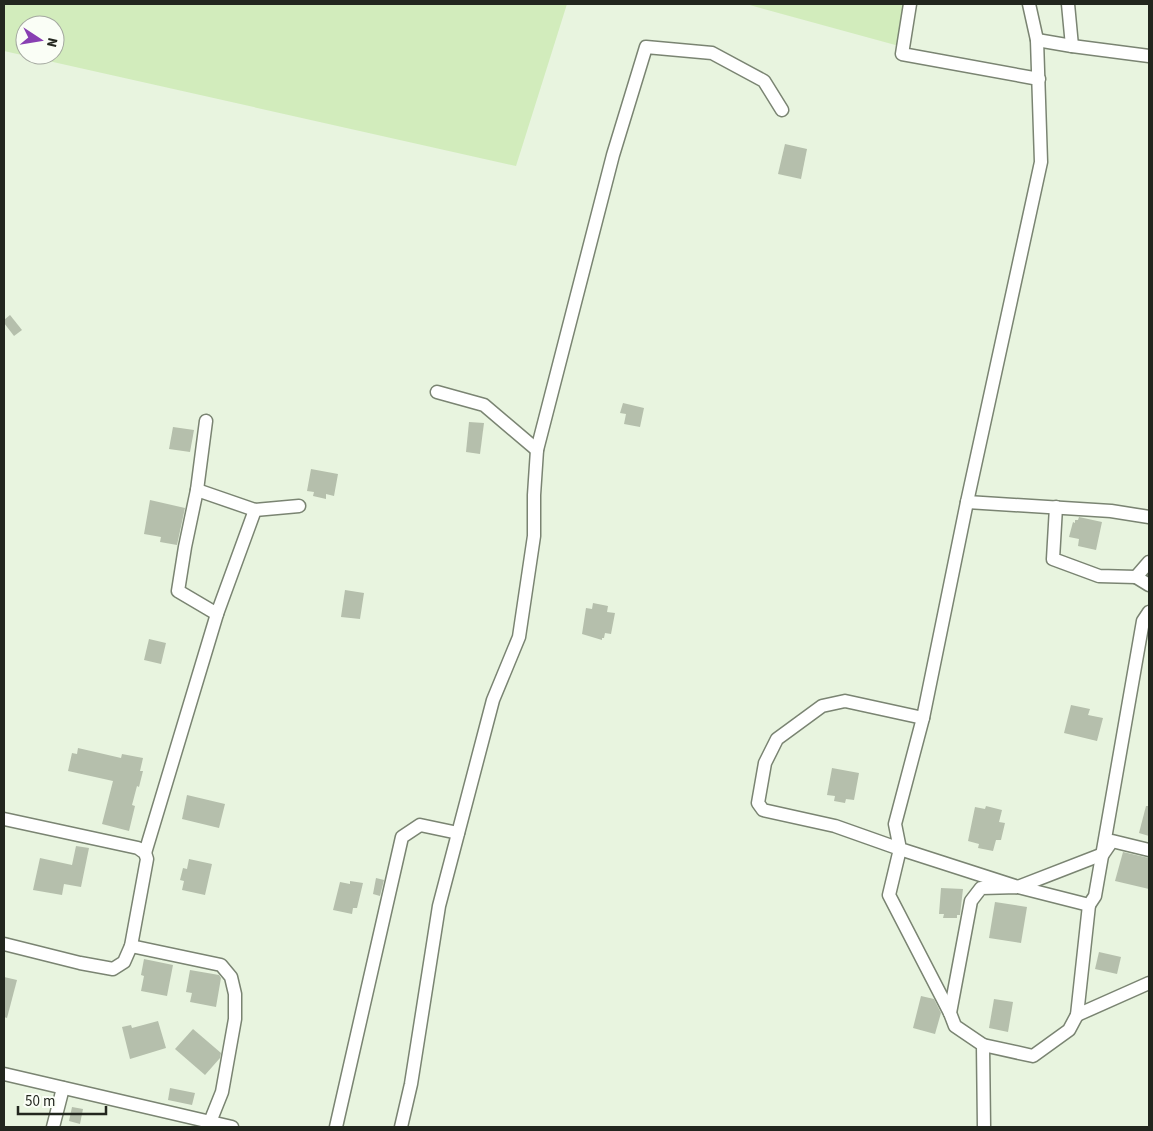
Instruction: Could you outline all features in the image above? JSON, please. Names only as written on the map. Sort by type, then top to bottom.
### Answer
[{"type":"street","points":[[910,4],[902,54],[1039,79]]},
{"type":"street","points":[[1028,4],[1037,40],[1041,162],[967,502],[923,718],[895,824],[900,849],[889,895],[955,1026],[983,1045],[1033,1056],[1069,1030],[1077,1015],[1089,905],[1095,896],[1143,621],[1149,612]]},
{"type":"street","points":[[1068,4],[1072,46]]},
{"type":"street","points":[[1037,40],[1072,46],[1149,54]]},
{"type":"street","points":[[401,1127],[411,1084],[439,906],[493,700],[519,636],[534,536],[537,450],[613,155],[646,47],[712,53],[764,81],[782,110]]},
{"type":"street","points":[[437,392],[484,405],[537,450]]},
{"type":"street","points":[[206,421],[198,490],[185,546],[178,591],[217,614]]},
{"type":"street","points":[[198,490],[255,510],[299,506]]},
{"type":"street","points":[[967,502],[1111,511],[1149,517]]},
{"type":"street","points":[[1056,507],[1053,559],[1099,576],[1136,577],[1149,585]]},
{"type":"street","points":[[4,944],[80,963],[113,969],[124,962],[131,946],[147,859],[145,853],[217,614],[255,510]]},
{"type":"street","points":[[1136,577],[1149,562]]},
{"type":"street","points":[[923,718],[845,702],[822,706],[777,738],[766,763],[758,802],[763,810],[835,826],[1018,887],[1089,905]]},
{"type":"street","points":[[4,819],[138,848],[145,853]]},
{"type":"street","points":[[336,1127],[402,837],[420,825],[458,833]]},
{"type":"street","points":[[950,1013],[971,901],[981,888],[1018,887],[1102,854],[1112,841],[1149,850]]},
{"type":"street","points":[[131,946],[221,965],[231,977],[235,994],[235,1019],[222,1092],[210,1122]]},
{"type":"street","points":[[1077,1015],[1149,983]]},
{"type":"street","points":[[983,1045],[984,1127]]},
{"type":"street","points":[[4,1074],[232,1127]]},
{"type":"street","points":[[53,1127],[63,1088]]},
{"type":"green space","points":[[4,4],[567,4],[516,166],[65,65],[65,15],[15,15],[15,53],[4,51]]},
{"type":"green space","points":[[746,4],[905,4],[899,46]]},
{"type":"building","points":[[785,144],[807,149],[801,179],[778,174]]},
{"type":"building","points":[[10,315],[22,330],[14,336],[4,323],[4,320]]},
{"type":"building","points":[[623,403],[644,408],[640,427],[624,424],[626,414],[620,413]]},
{"type":"building","points":[[469,422],[484,423],[480,454],[466,452]]},
{"type":"building","points":[[173,427],[194,430],[190,452],[169,449]]},
{"type":"building","points":[[311,469],[338,474],[334,496],[326,494],[326,499],[313,496],[314,492],[307,491]]},
{"type":"building","points":[[150,500],[185,508],[177,545],[160,542],[161,537],[144,534]]},
{"type":"building","points":[[1079,517],[1102,522],[1096,550],[1078,546],[1079,539],[1069,537],[1073,522],[1075,523],[1075,520],[1078,520]]},
{"type":"building","points":[[345,590],[364,593],[360,619],[341,617]]},
{"type":"building","points":[[593,603],[608,606],[607,612],[615,613],[611,634],[605,633],[602,640],[582,634],[586,608],[592,609]]},
{"type":"building","points":[[149,639],[166,643],[161,664],[144,660]]},
{"type":"building","points":[[1071,705],[1090,709],[1088,715],[1103,718],[1097,741],[1064,733]]},
{"type":"building","points":[[78,748],[121,758],[122,754],[143,758],[140,771],[143,771],[132,805],[135,806],[129,831],[102,824],[113,781],[68,771],[72,753],[77,754]]},
{"type":"building","points":[[832,768],[859,773],[854,800],[846,799],[845,803],[834,801],[835,796],[827,795]]},
{"type":"building","points":[[187,795],[225,804],[219,828],[182,819]]},
{"type":"building","points":[[986,806],[1002,810],[999,822],[1005,823],[1001,840],[996,840],[993,851],[978,848],[979,844],[968,841],[975,807],[985,809]]},
{"type":"building","points":[[1146,806],[1149,806],[1149,836],[1139,833]]},
{"type":"building","points":[[76,846],[89,848],[81,887],[64,884],[62,895],[33,890],[40,858],[72,865]]},
{"type":"building","points":[[1123,852],[1149,858],[1149,889],[1115,881]]},
{"type":"building","points":[[189,859],[212,864],[205,895],[182,890],[184,881],[180,880],[183,868],[187,869]]},
{"type":"building","points":[[376,878],[384,880],[380,896],[373,894]]},
{"type":"building","points":[[350,881],[363,883],[357,908],[353,908],[352,914],[333,910],[340,882],[350,884]]},
{"type":"building","points":[[941,888],[963,889],[960,915],[957,915],[957,918],[943,918],[944,914],[939,914]]},
{"type":"building","points":[[995,902],[1027,907],[1021,943],[989,938]]},
{"type":"building","points":[[1099,952],[1121,957],[1117,974],[1095,969]]},
{"type":"building","points":[[144,959],[173,965],[167,996],[141,991],[144,976],[141,975]]},
{"type":"building","points":[[190,970],[219,975],[221,978],[216,1007],[190,1002],[192,993],[186,992]]},
{"type":"building","points":[[4,977],[17,980],[7,1018],[4,1017]]},
{"type":"building","points":[[921,996],[934,999],[941,1013],[935,1034],[913,1028]]},
{"type":"building","points":[[994,999],[1013,1002],[1008,1032],[989,1028]]},
{"type":"building","points":[[158,1021],[166,1048],[130,1059],[122,1027],[131,1025],[132,1028]]},
{"type":"building","points":[[193,1029],[221,1053],[220,1058],[205,1075],[175,1049]]},
{"type":"building","points":[[170,1088],[195,1093],[192,1105],[168,1100]]},
{"type":"building","points":[[72,1107],[83,1109],[80,1124],[69,1121]]}]
